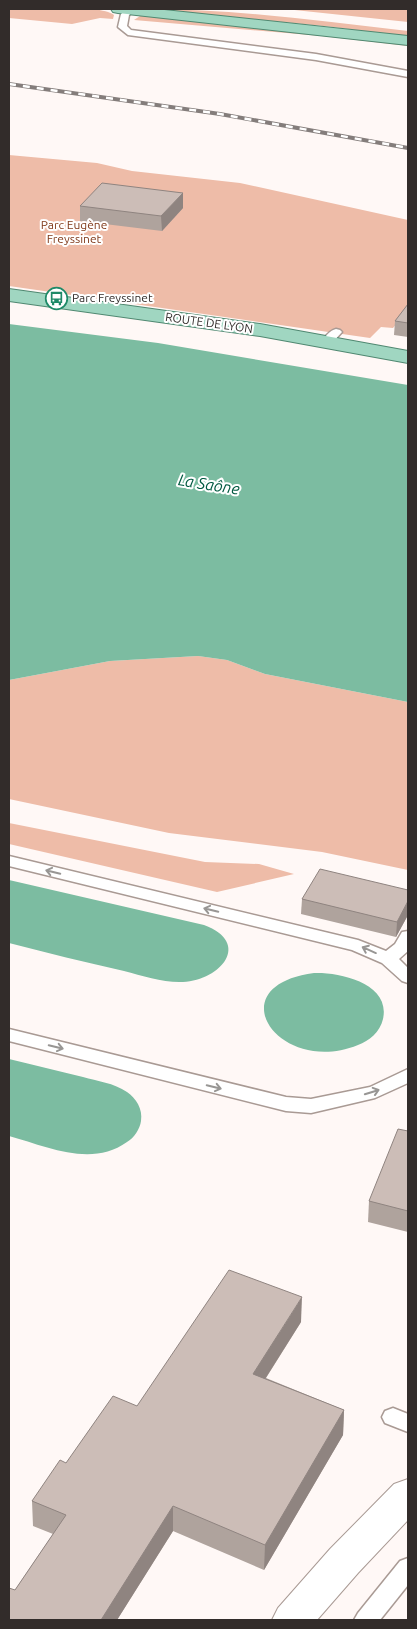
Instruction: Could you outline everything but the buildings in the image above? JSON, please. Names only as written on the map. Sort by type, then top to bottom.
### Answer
[{"type":"main road","points":[[124,9],[408,41]]},
{"type":"main road","name":"ROUTE DE LYON","points":[[9,295],[260,330],[332,337],[408,357]]},
{"type":"street","points":[[292,1620],[344,1561],[408,1495]]},
{"type":"lane","points":[[124,9],[125,14],[122,27],[128,32],[316,57],[408,74]]},
{"type":"lane","points":[[9,861],[358,946],[388,959],[408,978]]},
{"type":"lane","points":[[388,959],[402,947],[408,936]]},
{"type":"lane","points":[[9,1035],[286,1104],[311,1106],[375,1092],[408,1075]]},
{"type":"lane","points":[[366,1620],[408,1568]]},
{"type":"green space","points":[[80,8],[94,9],[114,15],[113,19],[100,18],[72,24],[9,18],[9,9]]},
{"type":"green space","points":[[147,9],[245,13],[311,20],[408,31],[408,37],[333,27]]},
{"type":"green space","points":[[285,9],[408,9],[408,22]]},
{"type":"green space","points":[[149,15],[408,43],[408,46],[322,36],[134,20],[140,16]]},
{"type":"green space","name":"Parc Eugène Freyssinet","points":[[9,155],[97,163],[132,171],[240,183],[408,220],[408,310],[393,328],[381,327],[370,338],[9,286]]},
{"type":"green space","points":[[198,656],[227,660],[265,674],[408,702],[408,870],[322,852],[169,833],[9,799],[9,680],[110,661]]},
{"type":"green space","points":[[9,823],[205,862],[259,864],[294,874],[217,892],[9,844]]},
{"type":"water","name":"La Saône","points":[[9,324],[158,343],[408,385],[408,702],[265,674],[227,660],[198,656],[110,661],[9,680]]},
{"type":"water","points":[[9,880],[204,925],[218,933],[226,941],[228,950],[226,960],[209,975],[197,980],[176,982],[154,979],[9,943]]},
{"type":"water","points":[[314,973],[336,975],[361,982],[379,996],[383,1007],[383,1019],[382,1024],[374,1035],[358,1045],[329,1052],[304,1049],[284,1040],[270,1026],[264,1010],[268,994],[285,981]]},
{"type":"water","points":[[9,1059],[117,1086],[133,1097],[140,1108],[141,1121],[138,1130],[130,1140],[113,1150],[84,1154],[53,1149],[9,1136]]},
{"type":"railway","points":[[9,84],[220,114],[408,148]]},
{"type":"place","name":"Parc Freyssinet","points":[[56,298]]}]
